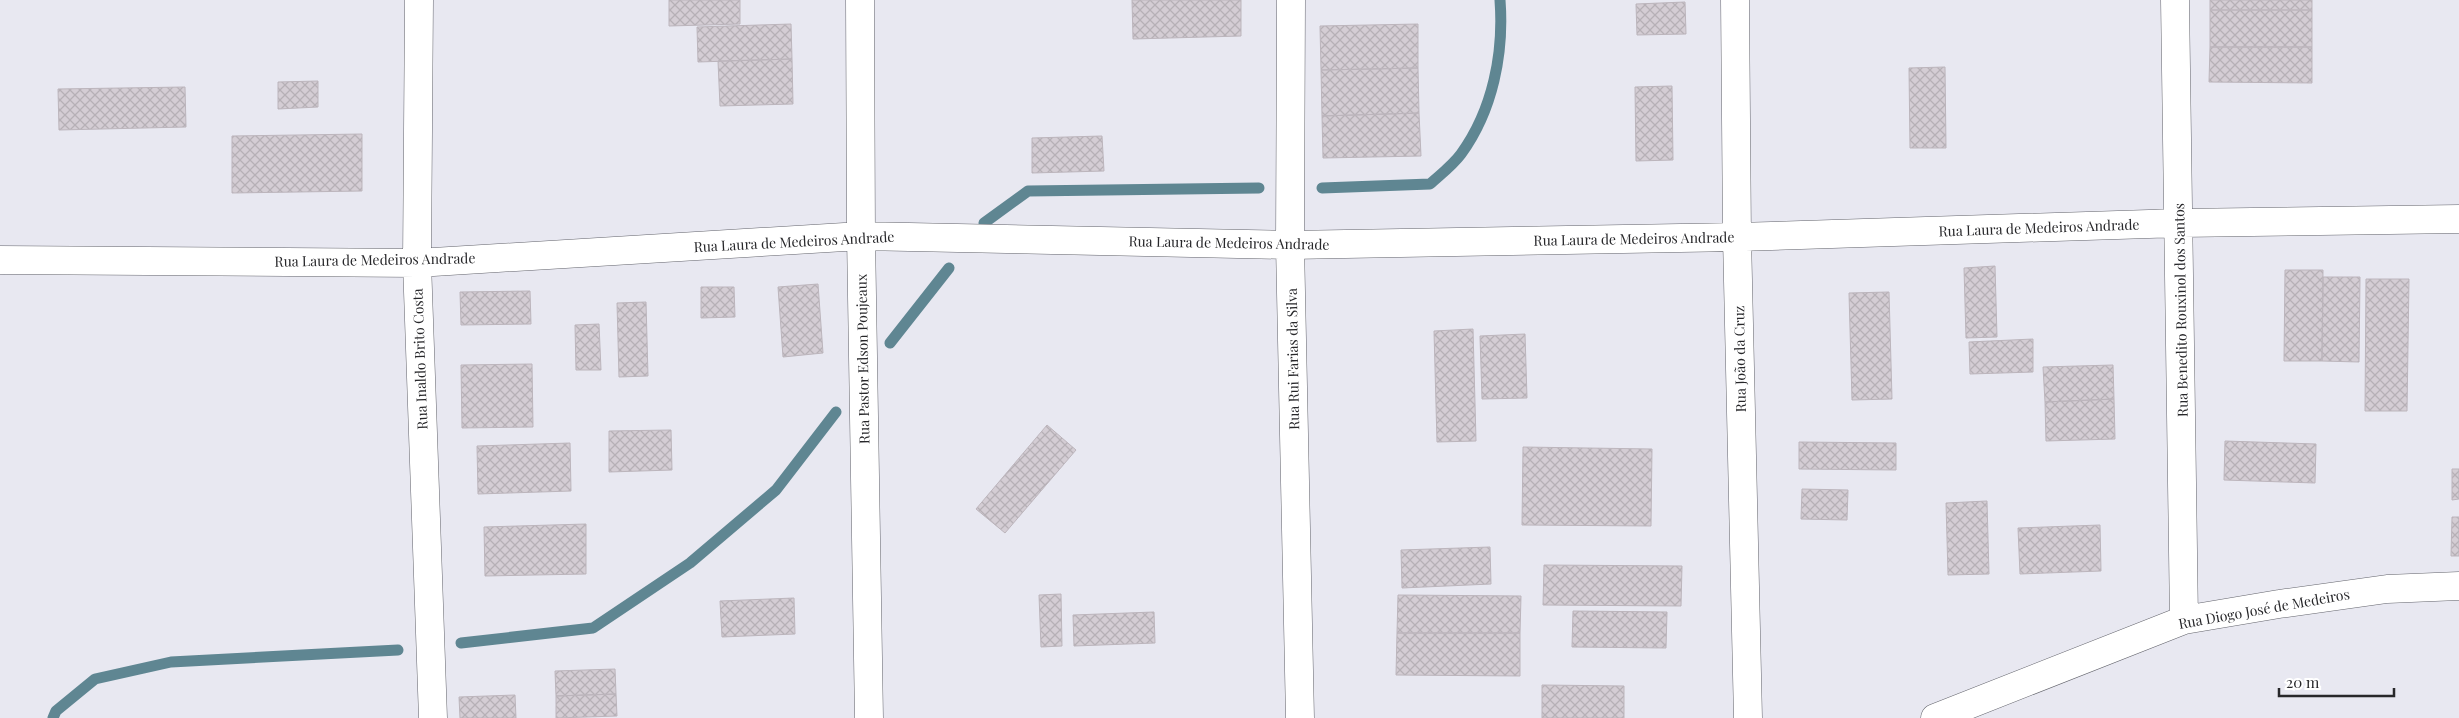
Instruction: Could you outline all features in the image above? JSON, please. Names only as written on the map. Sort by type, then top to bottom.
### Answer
[{"type":"street","name":"Rua Inaldo Brito Costa","points":[[419,0],[417,263],[432,718]]},
{"type":"street","name":"Rua Pastor Edson Poujeaux","points":[[860,0],[861,236],[869,718]]},
{"type":"street","name":"Rua Rui Farias da Silva","points":[[1291,0],[1290,246],[1300,718]]},
{"type":"street","name":"Rua João da Cruz","points":[[1735,0],[1737,237],[1748,718]]},
{"type":"street","name":"Rua Benedito Rouxinol dos Santos","points":[[2175,0],[2180,223],[2184,620]]},
{"type":"street","name":"Rua Laura de Medeiros Andrade","points":[[0,260],[417,263],[861,236],[1290,246],[1737,237],[2180,223],[2459,219]]},
{"type":"street","name":"Rua Diogo José de Medeiros","points":[[1935,718],[2184,620],[2387,589],[2459,586]]},
{"type":"building","points":[[669,0],[740,0],[740,24],[669,26]]},
{"type":"building","points":[[1132,0],[1241,0],[1241,36],[1133,39]]},
{"type":"building","points":[[2210,0],[2312,0],[2312,10],[2210,10]]},
{"type":"building","points":[[1685,2],[1686,34],[1637,35],[1636,4]]},
{"type":"building","points":[[2210,10],[2312,10],[2312,47],[2210,47]]},
{"type":"building","points":[[791,24],[792,59],[698,62],[697,27]]},
{"type":"building","points":[[1418,24],[1418,68],[1321,70],[1320,26]]},
{"type":"building","points":[[2210,47],[2312,47],[2312,83],[2209,82]]},
{"type":"building","points":[[792,59],[793,104],[720,106],[718,61]]},
{"type":"building","points":[[1945,67],[1946,148],[1910,148],[1909,68]]},
{"type":"building","points":[[1418,68],[1419,113],[1322,116],[1321,70]]},
{"type":"building","points":[[318,81],[318,107],[278,109],[278,82]]},
{"type":"building","points":[[1672,86],[1673,160],[1636,161],[1635,87]]},
{"type":"building","points":[[185,87],[186,127],[59,130],[58,89]]},
{"type":"building","points":[[1419,113],[1421,156],[1323,158],[1322,116]]},
{"type":"building","points":[[362,134],[362,191],[232,193],[232,136]]},
{"type":"building","points":[[1102,136],[1104,171],[1032,173],[1032,138]]},
{"type":"building","points":[[1995,266],[1997,337],[1966,338],[1964,268]]},
{"type":"building","points":[[2285,270],[2323,270],[2322,361],[2284,361]]},
{"type":"building","points":[[2323,277],[2360,277],[2359,362],[2322,361]]},
{"type":"building","points":[[2366,279],[2409,279],[2407,411],[2365,411]]},
{"type":"building","points":[[818,284],[823,353],[783,357],[778,287]]},
{"type":"building","points":[[701,287],[734,287],[735,317],[701,318]]},
{"type":"building","points":[[530,291],[531,324],[461,325],[460,292]]},
{"type":"building","points":[[1889,292],[1892,399],[1852,400],[1849,293]]},
{"type":"building","points":[[646,302],[648,376],[619,377],[617,303]]},
{"type":"building","points":[[599,324],[601,370],[576,370],[575,325]]},
{"type":"building","points":[[1473,329],[1476,441],[1437,442],[1434,331]]},
{"type":"building","points":[[1525,334],[1527,398],[1482,399],[1480,336]]},
{"type":"building","points":[[2033,339],[2033,372],[1970,374],[1969,342]]},
{"type":"building","points":[[532,364],[533,427],[462,428],[461,365]]},
{"type":"building","points":[[2113,365],[2114,399],[2045,402],[2043,367]]},
{"type":"building","points":[[2114,399],[2115,439],[2046,441],[2045,402]]},
{"type":"building","points":[[1047,425],[1076,450],[1005,533],[976,509]]},
{"type":"building","points":[[671,430],[672,470],[609,472],[609,431]]},
{"type":"building","points":[[2225,441],[2316,444],[2315,483],[2224,480]]},
{"type":"building","points":[[1799,442],[1896,443],[1896,470],[1799,469]]},
{"type":"building","points":[[570,443],[571,491],[478,494],[477,446]]},
{"type":"building","points":[[1523,447],[1652,449],[1651,526],[1522,525]]},
{"type":"building","points":[[2452,469],[2459,469],[2459,499],[2452,500]]},
{"type":"building","points":[[1802,489],[1848,490],[1847,520],[1801,519]]},
{"type":"building","points":[[1987,501],[1989,574],[1948,575],[1946,503]]},
{"type":"building","points":[[2452,517],[2459,517],[2459,556],[2451,556]]},
{"type":"building","points":[[586,524],[586,574],[485,576],[484,527]]},
{"type":"building","points":[[2100,525],[2101,571],[2020,574],[2018,528]]},
{"type":"building","points":[[1490,547],[1491,584],[1402,588],[1401,550]]},
{"type":"building","points":[[1544,565],[1682,566],[1681,606],[1543,605]]},
{"type":"building","points":[[1061,594],[1062,646],[1041,647],[1039,595]]},
{"type":"building","points":[[1398,595],[1521,596],[1520,633],[1397,633]]},
{"type":"building","points":[[794,598],[795,634],[722,637],[720,601]]},
{"type":"building","points":[[1573,611],[1667,612],[1666,648],[1572,647]]},
{"type":"building","points":[[1154,612],[1155,643],[1074,646],[1073,615]]},
{"type":"building","points":[[1397,633],[1520,633],[1520,676],[1396,675]]},
{"type":"building","points":[[615,669],[616,694],[556,696],[555,671]]},
{"type":"building","points":[[1542,685],[1624,686],[1624,718],[1542,718]]},
{"type":"building","points":[[616,694],[617,716],[556,718],[556,696]]},
{"type":"building","points":[[515,695],[516,718],[460,718],[459,697]]},
{"type":"waterway","points":[[1322,188],[1430,184],[1454,162],[1472,137],[1481,119],[1494,80],[1500,40],[1500,0]]},
{"type":"waterway","points":[[984,223],[1028,191],[1259,188]]},
{"type":"waterway","points":[[890,343],[949,268]]},
{"type":"waterway","points":[[461,643],[593,628],[690,563],[776,490],[836,412]]},
{"type":"waterway","points":[[53,718],[56,711],[95,679],[171,662],[398,650]]}]
